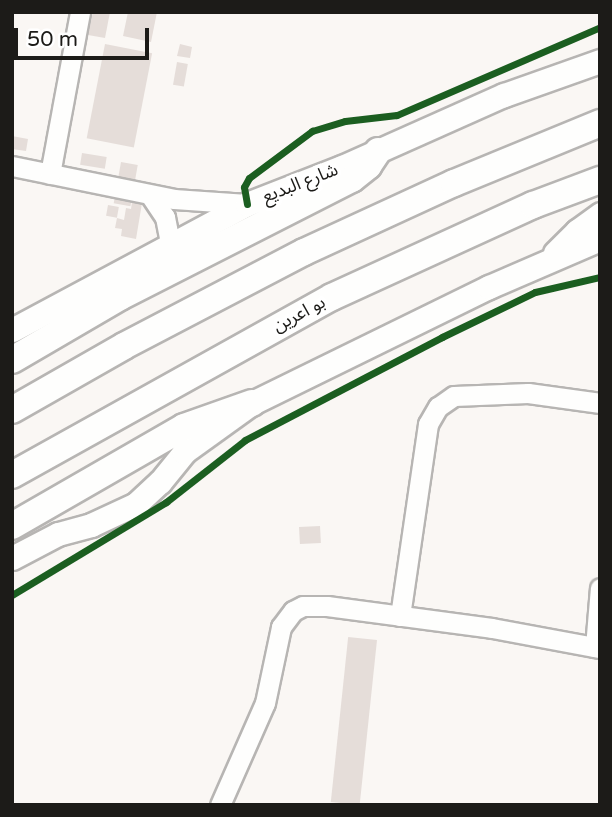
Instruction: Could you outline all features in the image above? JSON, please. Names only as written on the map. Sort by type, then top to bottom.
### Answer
[{"type":"highway","points":[[12,410],[124,346],[304,252],[454,183],[600,123]]},
{"type":"highway","points":[[12,360],[120,297],[352,179],[368,166],[378,152]]},
{"type":"highway","name":"بو اعرين","points":[[12,475],[332,296],[533,205],[600,180]]},
{"type":"highway","points":[[12,526],[184,427],[252,403]]},
{"type":"main road","name":"شارع البديع","points":[[12,330],[247,204],[378,152],[504,95],[600,61]]},
{"type":"main road","points":[[548,260],[577,231],[600,214]]},
{"type":"main road","points":[[12,558],[58,534],[91,525],[136,503],[148,495],[197,440],[252,403],[548,260],[600,239]]},
{"type":"lane","points":[[50,174],[80,12]]},
{"type":"lane","points":[[12,166],[150,195],[247,204]]},
{"type":"lane","points":[[150,195],[165,217],[170,243]]},
{"type":"lane","points":[[400,616],[428,424],[438,407],[454,396],[528,393],[600,403]]},
{"type":"lane","points":[[220,805],[265,702],[277,638],[285,620],[303,606],[315,605],[400,616],[597,647],[600,588]]},
{"type":"building","points":[[93,12],[110,12],[105,38],[88,35]]},
{"type":"building","points":[[128,12],[157,12],[151,42],[123,36]]},
{"type":"building","points":[[105,44],[152,53],[134,147],[87,138]]},
{"type":"building","points":[[180,44],[192,47],[190,58],[177,56]]},
{"type":"building","points":[[177,62],[188,64],[184,87],[173,85]]},
{"type":"building","points":[[12,136],[28,139],[26,151],[12,149]]},
{"type":"building","points":[[82,153],[107,157],[105,169],[80,165]]},
{"type":"building","points":[[121,162],[138,165],[130,206],[114,203]]},
{"type":"building","points":[[132,202],[142,203],[136,239],[121,236],[122,229],[115,228],[117,218],[124,220],[126,208],[131,209]]},
{"type":"building","points":[[108,205],[119,207],[117,218],[106,216]]},
{"type":"building","points":[[320,526],[321,543],[300,544],[299,527]]},
{"type":"building","points":[[348,637],[377,640],[360,805],[331,802]]},
{"type":"cycle path","points":[[247,204],[244,187],[249,178],[312,131],[345,121],[397,115],[600,27]]},
{"type":"cycle path","points":[[12,595],[166,502],[245,440],[442,337],[535,292],[600,277]]}]
